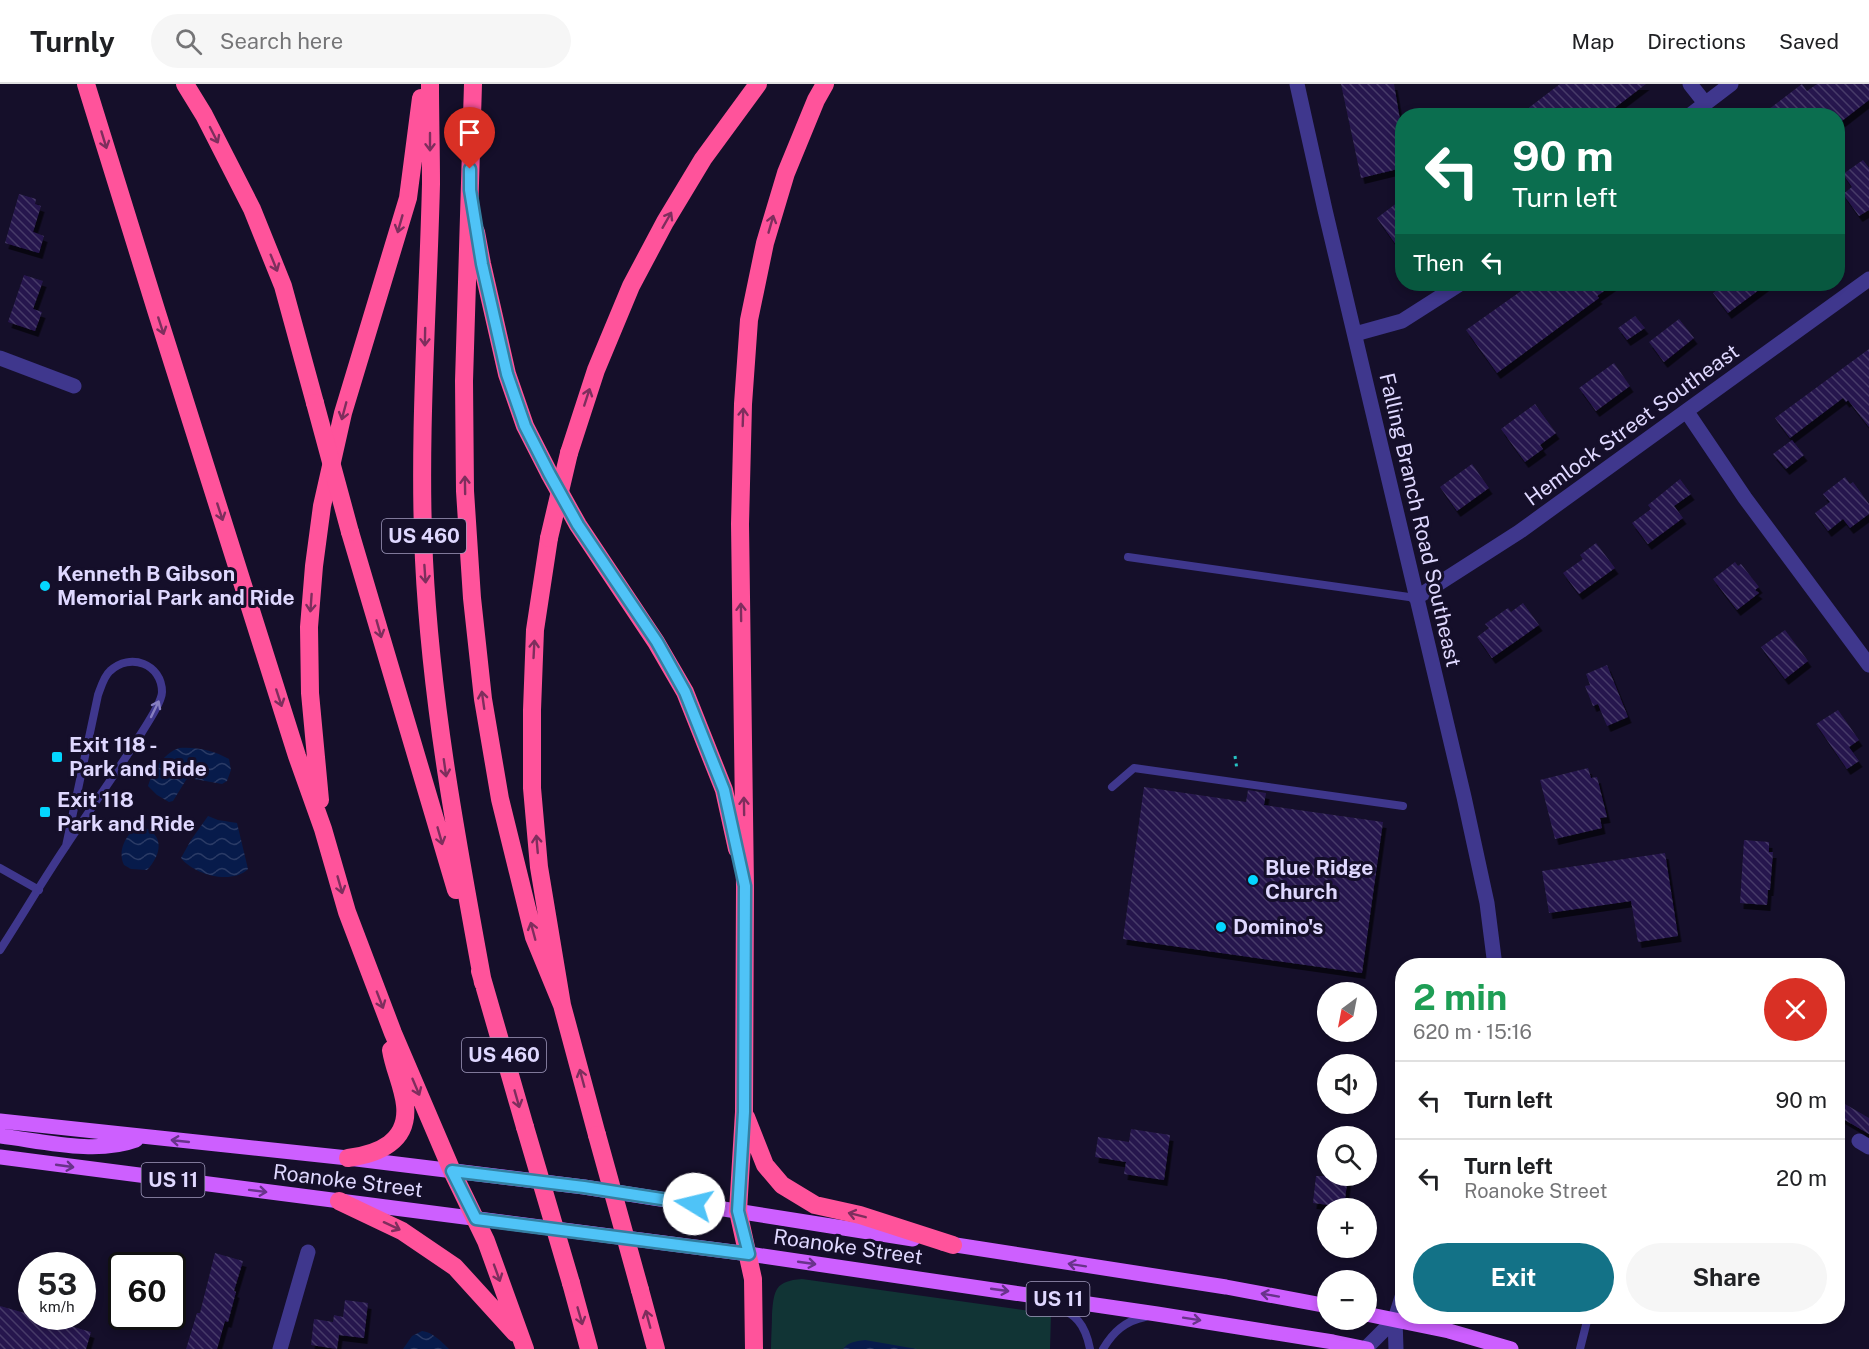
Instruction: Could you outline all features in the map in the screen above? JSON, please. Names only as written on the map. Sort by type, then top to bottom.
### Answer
[{"type":"highway","points":[[86,84],[185,404],[348,912],[393,1034],[452,1171],[486,1241],[523,1345]]},
{"type":"highway","name":"US 460","points":[[185,84],[204,115],[252,209],[283,286],[350,532],[590,1349]]},
{"type":"highway","points":[[323,829],[309,693],[309,627],[319,526],[343,413],[408,198],[423,84]]},
{"type":"highway","name":"US 460","points":[[430,84],[431,183],[423,444],[424,559],[435,695],[450,806],[483,983]]},
{"type":"highway","name":"US 460","points":[[473,84],[464,381],[465,491],[480,677],[500,799],[534,938],[562,1005],[656,1349]]},
{"type":"highway","points":[[562,1005],[539,867],[532,788],[531,710],[535,630],[549,538],[569,453],[596,370],[631,286],[665,222],[703,159],[758,84]]},
{"type":"highway","points":[[754,1349],[753,1279],[738,1211],[744,1112],[745,886],[740,524],[743,404],[749,320],[765,243],[786,173],[816,100],[825,84]]},
{"type":"highway","points":[[470,190],[482,264],[507,374],[525,426],[578,525],[657,642],[685,692],[724,790],[745,886]]},
{"type":"highway","points":[[348,1158],[374,1153],[385,1148],[398,1136],[402,1127],[405,1104],[392,1056],[393,1034]]},
{"type":"highway","points":[[744,1112],[765,1165],[782,1185],[815,1205],[860,1215],[952,1245]]},
{"type":"highway","points":[[339,1201],[402,1231],[455,1267],[523,1345]]},
{"type":"main road","name":"Roanoke Street","points":[[0,1121],[348,1158],[584,1187],[1317,1303]]},
{"type":"main road","points":[[0,1136],[100,1147],[121,1145],[142,1137]]},
{"type":"main road","name":"Roanoke Street","points":[[2,1159],[749,1254],[1157,1314],[1366,1349]]},
{"type":"main road","points":[[1377,1316],[1395,1319]]},
{"type":"main road","points":[[1418,1324],[1510,1349]]},
{"type":"street","name":"Falling Branch Road Southeast","points":[[1297,84],[1459,778],[1482,882],[1494,958]]},
{"type":"street","points":[[1690,84],[1706,103]]},
{"type":"street","points":[[1699,108],[1731,84]]},
{"type":"street","name":"Hemlock Street Southeast","points":[[1416,598],[1519,532],[1869,279]]},
{"type":"street","points":[[1355,334],[1402,321],[1449,291]]},
{"type":"street","points":[[0,358],[74,386]]},
{"type":"street","points":[[1687,412],[1745,498],[1869,665]]},
{"type":"street","points":[[280,1349],[308,1252]]},
{"type":"street","points":[[1366,1349],[1395,1319]]},
{"type":"street","points":[[1395,1324],[1396,1349]]},
{"type":"lane","points":[[1128,557],[1416,598]]},
{"type":"lane","points":[[0,950],[145,728],[163,694],[159,675],[146,664],[133,661],[120,663],[108,672],[98,695],[66,846]]},
{"type":"lane","points":[[1112,787],[1134,768],[1403,806]]},
{"type":"lane","points":[[0,868],[39,890]]},
{"type":"lane","points":[[1032,1295],[1055,1304],[1076,1317],[1084,1328],[1090,1349]]},
{"type":"lane","points":[[1102,1349],[1118,1329],[1135,1319],[1157,1314]]},
{"type":"lane","points":[[1580,1349],[1586,1324]]},
{"type":"green space","points":[[802,1279],[1051,1314],[1050,1349],[771,1349],[775,1293],[786,1282]]},
{"type":"water","points":[[179,748],[205,750],[229,759],[231,770],[227,781],[222,784],[189,778],[173,801],[169,802],[157,795],[148,786],[152,774],[168,754]]},
{"type":"water","points":[[208,816],[237,823],[248,869],[241,874],[213,876],[195,869],[181,858]]},
{"type":"water","points":[[141,826],[154,834],[159,845],[156,858],[147,870],[131,869],[124,865],[122,860],[124,842],[131,832]]},
{"type":"water","points":[[422,1331],[433,1335],[449,1349],[403,1349],[412,1336]]},
{"type":"water","points":[[865,1340],[917,1349],[843,1349],[850,1343]]},
{"type":"building","points":[[1341,84],[1394,84],[1398,108],[1395,108],[1395,170],[1361,178]]},
{"type":"building","points":[[1560,84],[1646,84],[1614,108],[1528,108]]},
{"type":"building","points":[[1802,84],[1807,91],[1817,84],[1869,84],[1869,100],[1845,119],[1845,108],[1770,108]]},
{"type":"building","points":[[1863,160],[1869,168],[1869,210],[1859,216],[1845,197],[1845,192],[1852,187],[1845,177],[1845,173]]},
{"type":"building","points":[[19,194],[36,199],[35,204],[41,206],[33,232],[44,236],[39,253],[5,243]]},
{"type":"building","points":[[1395,204],[1395,243],[1377,218]]},
{"type":"building","points":[[24,275],[43,281],[33,309],[42,312],[35,331],[8,322]]},
{"type":"building","points":[[1521,291],[1604,291],[1597,296],[1599,298],[1497,373],[1466,330]]},
{"type":"building","points":[[1716,291],[1758,291],[1728,313],[1713,293]]},
{"type":"building","points":[[1635,316],[1645,328],[1627,340],[1618,328]]},
{"type":"building","points":[[1679,319],[1694,338],[1664,362],[1649,342]]},
{"type":"building","points":[[1869,349],[1869,427],[1848,400],[1846,402],[1843,398],[1790,438],[1775,418]]},
{"type":"building","points":[[1614,363],[1630,386],[1596,411],[1579,388]]},
{"type":"building","points":[[1535,404],[1556,433],[1540,445],[1543,449],[1525,462],[1501,429]]},
{"type":"building","points":[[1792,440],[1804,455],[1786,469],[1773,454]]},
{"type":"building","points":[[1472,464],[1489,488],[1457,511],[1440,487]]},
{"type":"building","points":[[1845,477],[1850,484],[1853,482],[1869,504],[1869,514],[1850,528],[1843,519],[1828,531],[1815,513],[1830,502],[1823,494]]},
{"type":"building","points":[[1680,479],[1691,494],[1674,506],[1683,518],[1648,544],[1632,523],[1651,509],[1648,505]]},
{"type":"building","points":[[1596,543],[1615,568],[1579,594],[1563,573],[1583,559],[1580,555]]},
{"type":"building","points":[[1735,562],[1738,566],[1741,564],[1759,587],[1755,590],[1759,593],[1737,610],[1713,579]]},
{"type":"building","points":[[1523,603],[1539,625],[1492,658],[1477,637],[1489,628],[1485,624],[1508,608],[1511,612]]},
{"type":"building","points":[[1785,630],[1808,661],[1785,679],[1761,647]]},
{"type":"building","points":[[1607,665],[1628,717],[1607,726],[1598,704],[1593,706],[1585,686],[1590,685],[1586,674]]},
{"type":"building","points":[[1838,710],[1859,740],[1849,747],[1859,761],[1847,769],[1816,724]]},
{"type":"building","points":[[1588,768],[1591,778],[1597,777],[1607,817],[1600,818],[1602,828],[1555,839],[1540,780]]},
{"type":"building","name":"Blue Ridge Church","points":[[1144,787],[1246,802],[1248,790],[1266,793],[1264,805],[1383,822],[1362,973],[1123,939]]},
{"type":"building","points":[[1744,840],[1769,842],[1769,852],[1773,852],[1767,905],[1740,903]]},
{"type":"building","points":[[1665,853],[1678,936],[1638,942],[1631,901],[1549,913],[1542,871]]},
{"type":"building","points":[[1845,1104],[1869,1118],[1869,1134],[1845,1120]]},
{"type":"building","points":[[1131,1129],[1170,1135],[1164,1180],[1124,1174],[1126,1162],[1095,1157],[1098,1137],[1129,1142]]},
{"type":"building","points":[[1316,1176],[1317,1186],[1347,1186],[1345,1198],[1317,1198],[1317,1204],[1313,1203]]},
{"type":"building","points":[[215,1253],[243,1261],[228,1322],[225,1321],[217,1349],[186,1349],[197,1313],[200,1313]]},
{"type":"building","points":[[345,1300],[368,1303],[364,1338],[339,1335],[337,1349],[311,1345],[314,1319],[333,1322],[334,1315],[343,1317]]},
{"type":"building","points":[[0,1306],[18,1311],[18,1330],[84,1330],[91,1332],[86,1349],[0,1349]]},
{"type":"place","name":"Kenneth B Gibson Memorial Park and Ride","points":[[45,586]]},
{"type":"place","name":"Exit 118 - Park and Ride","points":[[57,757]]},
{"type":"place","name":"Exit 118 Park and Ride","points":[[45,812]]},
{"type":"place","name":"Blue Ridge Church","points":[[1253,880]]},
{"type":"place","name":"Domino's","points":[[1221,927]]},
{"type":"route","points":[[470,169],[470,190],[482,264],[507,374],[525,426],[578,525],[657,642],[685,692],[724,790],[745,886],[744,1112],[738,1211],[749,1254],[476,1219],[452,1171],[584,1187],[694,1204]]}]
